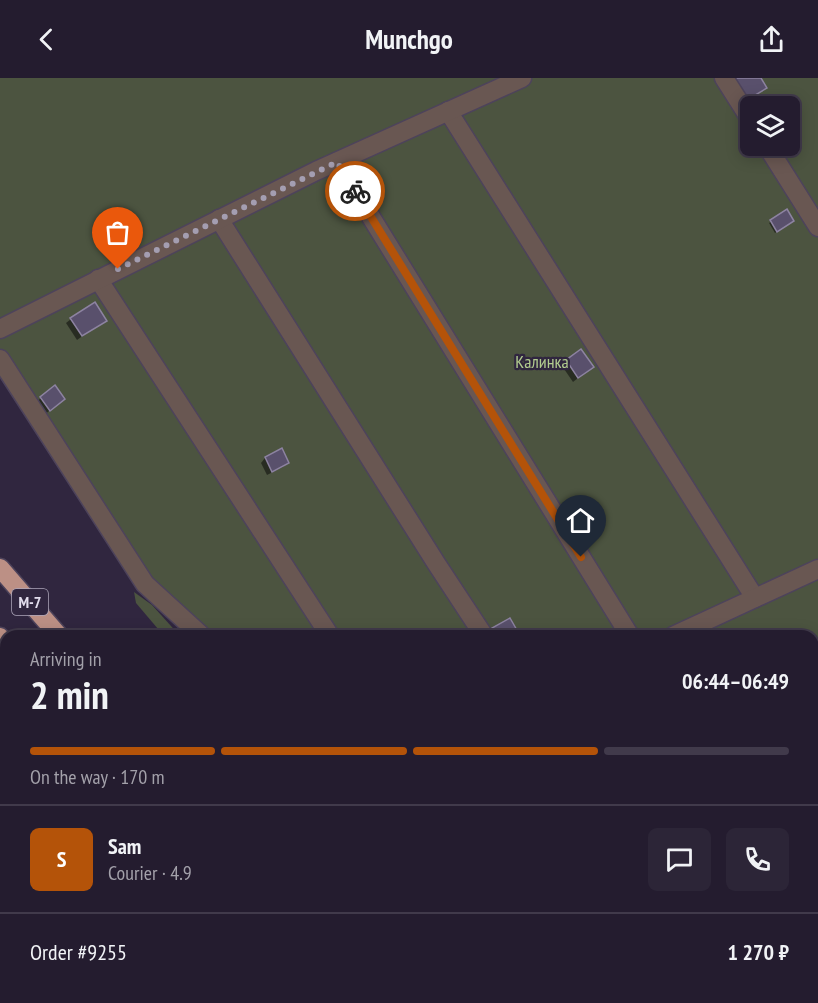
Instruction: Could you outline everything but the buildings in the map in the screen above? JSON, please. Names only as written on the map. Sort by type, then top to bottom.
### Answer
[{"type":"highway","name":"М-7","points":[[0,568],[54,630]]},
{"type":"street","points":[[0,329],[337,162],[522,78]]},
{"type":"street","points":[[724,78],[740,103]]},
{"type":"street","points":[[448,111],[755,598]]},
{"type":"street","points":[[773,156],[818,227]]},
{"type":"street","points":[[337,162],[626,630]]},
{"type":"street","points":[[219,219],[480,630]]},
{"type":"street","points":[[98,279],[326,630]]},
{"type":"street","points":[[0,359],[145,584],[195,630]]},
{"type":"street","points":[[686,630],[818,569]]},
{"type":"green space","name":"Калинка","points":[[0,78],[818,78],[818,630],[187,630],[141,588],[0,367]]},
{"type":"green space","points":[[134,592],[152,605],[175,630],[159,630],[136,603]]},
{"type":"way so far","points":[[118,269],[337,162],[355,191]]},
{"type":"route","points":[[355,191],[581,557]]}]
